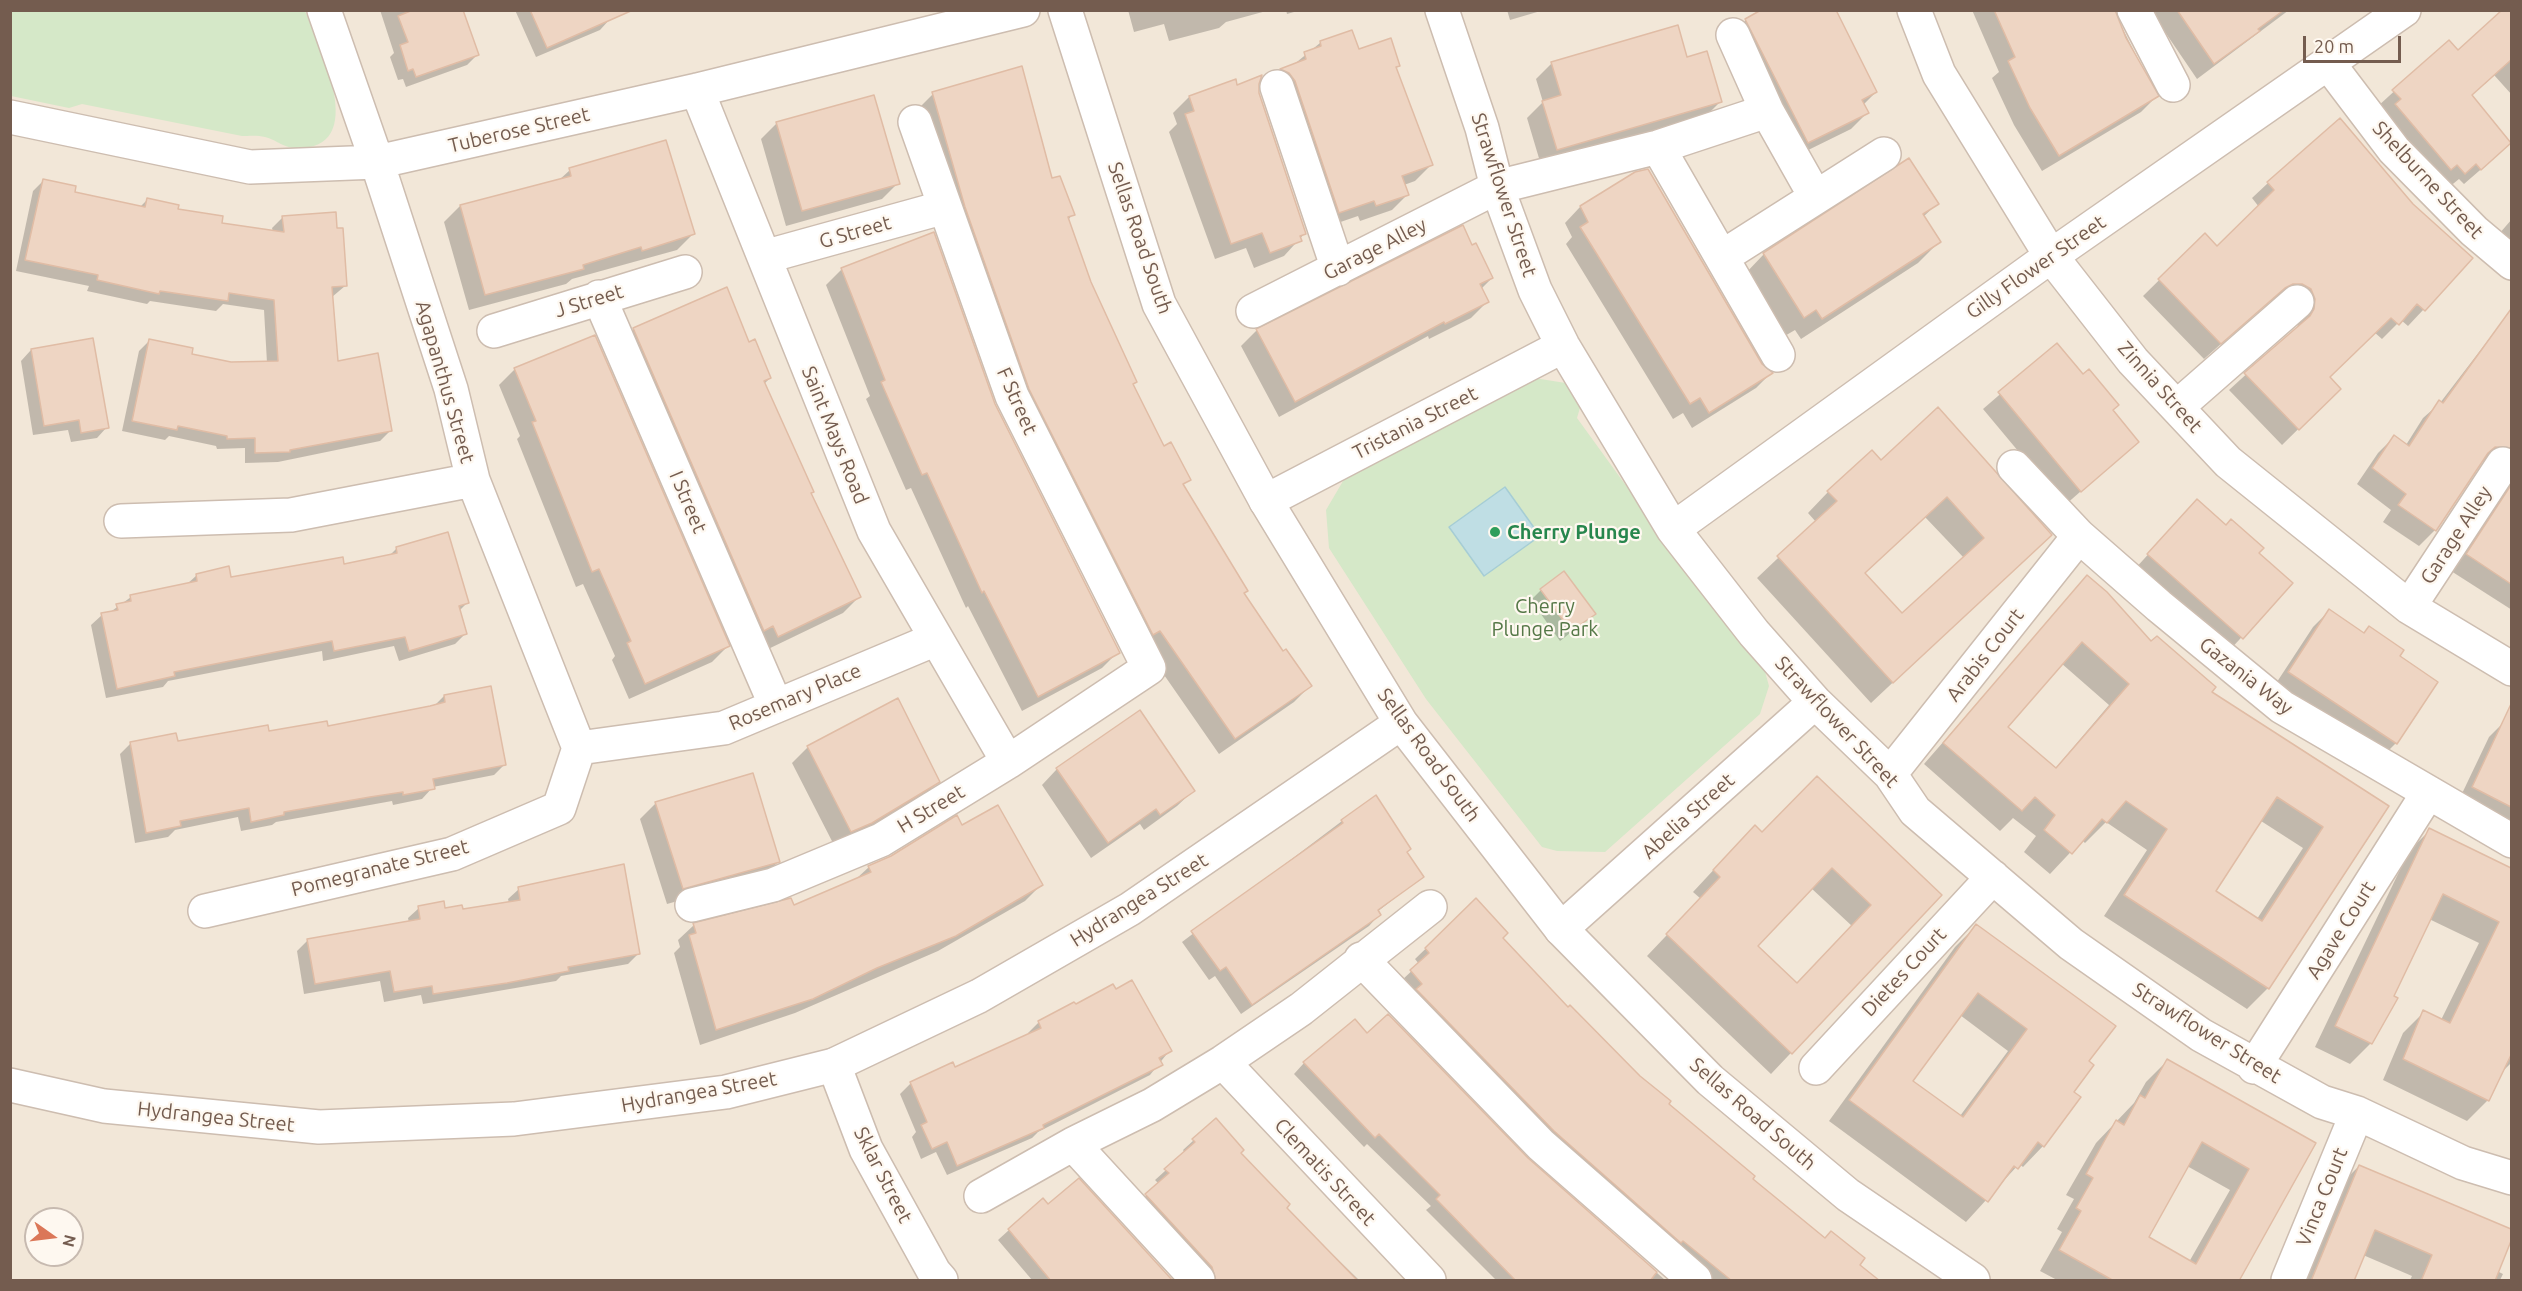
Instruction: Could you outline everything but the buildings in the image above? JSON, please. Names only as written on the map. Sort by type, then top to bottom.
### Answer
[{"type":"street","name":"Agapanthus Street","points":[[324,10],[377,162],[451,389],[472,480],[579,748]]},
{"type":"street","name":"Tuberose Street","points":[[10,117],[250,167],[377,162],[697,90],[1023,10]]},
{"type":"street","name":"Sellas Road South","points":[[1065,10],[1159,304],[1266,501],[1401,723],[1562,929],[1710,1080],[1848,1195],[1973,1281]]},
{"type":"street","name":"Strawflower Street","points":[[1442,10],[1482,128],[1497,187],[1535,290],[1563,346],[1673,529],[1754,633],[1815,702],[1890,774],[1916,811],[2071,944],[2202,1035],[2322,1102],[2357,1113],[2463,1163],[2511,1178]]},
{"type":"street","name":"Zinnia Street","points":[[1914,10],[1939,75],[2050,256],[2133,361],[2228,462],[2409,607],[2511,669]]},
{"type":"street","points":[[2134,10],[2174,84]]},
{"type":"street","name":"Gilly Flower Street","points":[[1673,529],[2050,256],[2404,10]]},
{"type":"street","points":[[1733,35],[1767,111],[1815,196]]},
{"type":"street","name":"Shelburne Street","points":[[2328,63],[2394,150],[2474,231],[2511,263]]},
{"type":"street","points":[[1277,87],[1338,269]]},
{"type":"street","name":"Saint Mays Road","points":[[697,90],[874,531],[1008,762]]},
{"type":"street","name":"Garage Alley","points":[[1253,311],[1497,187],[1658,147],[1767,111]]},
{"type":"street","name":"F Street","points":[[915,122],[1012,396],[1149,668]]},
{"type":"street","points":[[1658,147],[1778,355]]},
{"type":"street","points":[[1722,257],[1884,154]]},
{"type":"street","name":"G Street","points":[[764,257],[945,207]]},
{"type":"street","name":"J Street","points":[[494,331],[686,272]]},
{"type":"street","name":"I Street","points":[[599,297],[776,706]]},
{"type":"street","points":[[2177,407],[2297,302]]},
{"type":"street","name":"Tristania Street","points":[[1266,501],[1563,346]]},
{"type":"street","name":"Garage Alley","points":[[2409,607],[2503,464]]},
{"type":"street","name":"Gazania Way","points":[[2014,467],[2079,536],[2158,606],[2282,707],[2511,841]]},
{"type":"street","points":[[121,521],[291,515],[472,480]]},
{"type":"street","name":"Arabis Court","points":[[1890,774],[2079,536]]},
{"type":"street","name":"Rosemary Place","points":[[579,748],[724,728],[936,639]]},
{"type":"street","name":"H Street","points":[[692,906],[773,885],[881,840],[1008,762],[1149,668]]},
{"type":"street","name":"Abelia Street","points":[[1562,929],[1815,702]]},
{"type":"street","name":"Hydrangea Street","points":[[10,1085],[104,1106],[319,1127],[514,1119],[726,1092],[834,1065],[979,996],[1130,909],[1401,723]]},
{"type":"street","name":"Pomegranate Street","points":[[205,910],[452,854],[559,808],[579,748]]},
{"type":"street","name":"Agave Court","points":[[2254,1066],[2428,794]]},
{"type":"street","name":"Dietes Court","points":[[1816,1068],[1993,877]]},
{"type":"street","points":[[981,1196],[1073,1143],[1152,1105],[1223,1062],[1301,1009],[1361,959],[1430,907]]},
{"type":"street","points":[[1361,959],[1541,1145],[1695,1281]]},
{"type":"street","name":"Clematis Street","points":[[1223,1062],[1429,1281]]},
{"type":"street","name":"Sklar Street","points":[[834,1065],[866,1149],[941,1281]]},
{"type":"street","name":"Vinca Court","points":[[2288,1281],[2357,1113]]},
{"type":"street","points":[[1073,1143],[1198,1281]]},
{"type":"shaded area","points":[[10,11],[2511,11],[2511,1280],[11,1280]]},
{"type":"green space","points":[[11,11],[305,11],[333,89],[336,111],[333,129],[323,142],[296,148],[262,136],[242,136],[82,104],[69,108],[11,96]]},
{"type":"green space","name":"Cherry Plunge Park","points":[[1534,378],[1572,384],[1582,401],[1577,418],[1695,581],[1761,657],[1769,686],[1760,714],[1605,852],[1557,851],[1542,847],[1426,699],[1329,548],[1326,510],[1346,476]]},
{"type":"water","name":"Cherry Plunge","points":[[1505,487],[1540,536],[1484,576],[1449,527]]},
{"type":"place","name":"Cherry Plunge","points":[[1495,532]]}]
